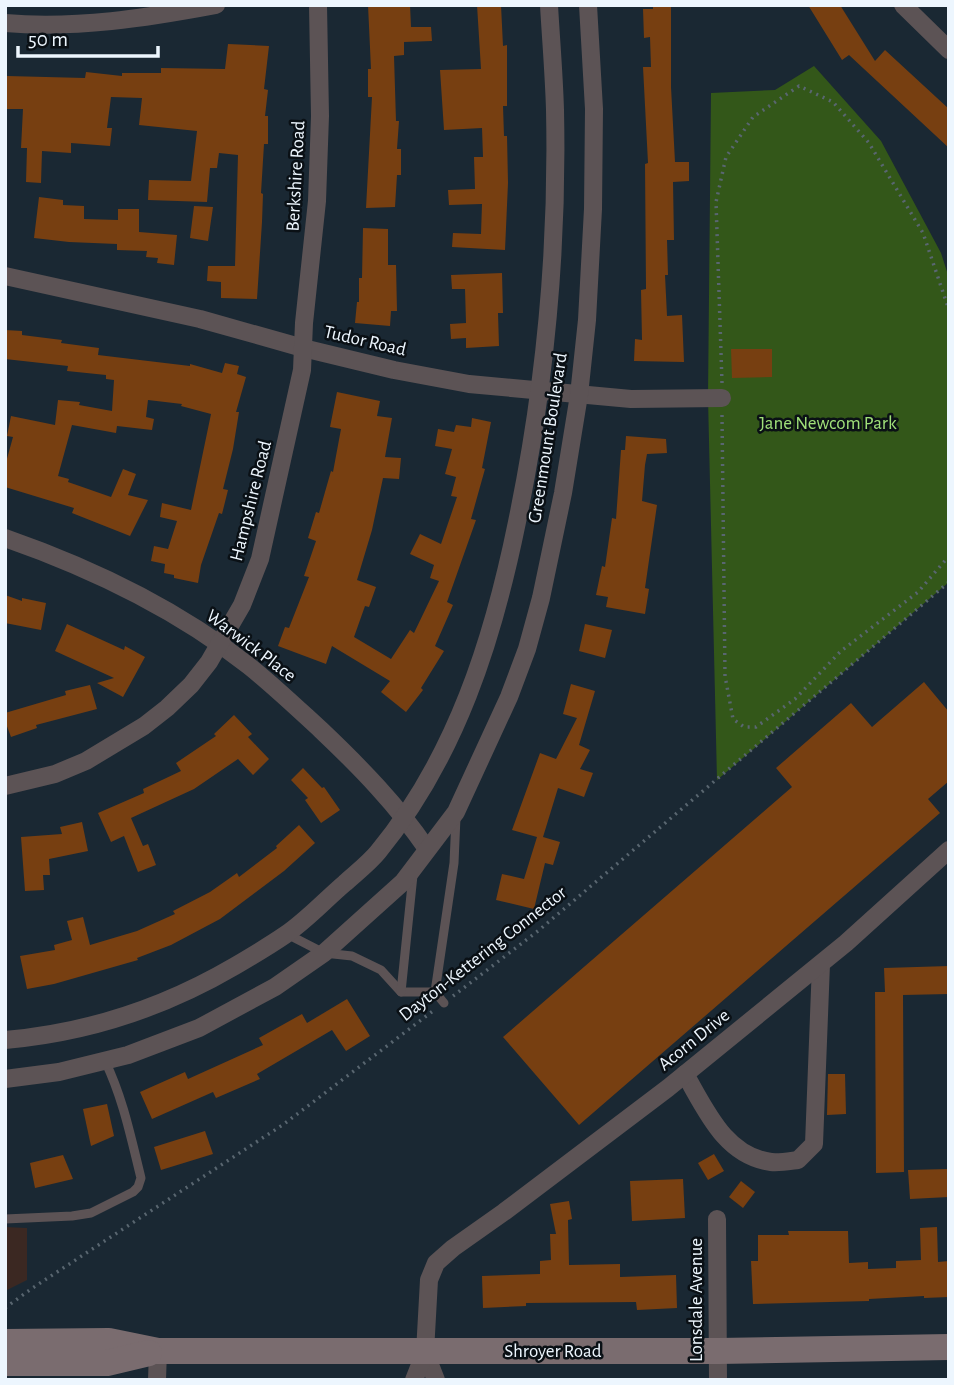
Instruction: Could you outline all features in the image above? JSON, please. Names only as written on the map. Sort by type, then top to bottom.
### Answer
[{"type":"main road","name":"Shroyer Road","points":[[5,1342],[109,1341],[158,1351],[425,1352],[949,1347]]},
{"type":"main road","name":"Shroyer Road","points":[[5,1363],[107,1363],[158,1351]]},
{"type":"street","points":[[5,23],[73,24],[123,20],[216,5]]},
{"type":"street","name":"Berkshire Road","points":[[303,348],[317,201],[320,116],[318,5]]},
{"type":"street","name":"Greenmount Boulevard","points":[[5,1040],[74,1029],[153,1005],[213,979],[287,934],[376,855],[405,816],[436,766],[474,682],[490,637],[525,486],[540,390],[548,317],[554,208],[555,110],[549,5]]},
{"type":"street","name":"Greenmount Boulevard","points":[[5,1079],[59,1072],[105,1061],[167,1041],[231,1013],[298,973],[324,953],[403,882],[456,812],[509,697],[527,649],[544,585],[579,395],[587,320],[593,209],[594,109],[588,5]]},
{"type":"street","points":[[903,5],[949,50]]},
{"type":"street","name":"Tudor Road","points":[[5,276],[200,319],[394,370],[468,384],[631,399],[722,398]]},
{"type":"street","name":"Hampshire Road","points":[[5,786],[55,774],[86,761],[127,737],[167,708],[191,685],[220,645],[242,605],[260,559],[299,382],[303,348]]},
{"type":"street","name":"Warwick Place","points":[[5,538],[132,592],[220,645],[282,694],[342,750],[405,816],[427,849]]},
{"type":"street","name":"Acorn Drive","points":[[425,1352],[429,1280],[436,1263],[685,1074],[821,964],[949,850]]},
{"type":"street","points":[[685,1074],[715,1126],[741,1153],[771,1162],[799,1160],[814,1144],[821,964]]},
{"type":"street","name":"Lonsdale Avenue","points":[[717,1219],[718,1380]]},
{"type":"street","points":[[157,1380],[158,1351]]},
{"type":"street","points":[[414,1380],[425,1352]]},
{"type":"street","points":[[425,1352],[436,1380]]},
{"type":"lane","points":[[444,1003],[435,992],[454,863],[456,812]]},
{"type":"lane","points":[[401,992],[414,866]]},
{"type":"lane","points":[[287,934],[324,953],[352,956],[382,970],[401,992],[435,992]]},
{"type":"lane","points":[[5,1219],[90,1213],[138,1187],[141,1178],[126,1114],[117,1085],[105,1061]]},
{"type":"path","points":[[949,310],[923,233],[869,143],[833,102],[799,86],[752,117],[726,157],[716,202],[722,398],[724,677],[733,719],[744,727],[756,727],[795,699],[841,651],[918,592],[949,556]]},
{"type":"path","name":"Dayton-Kettering Connector","points":[[5,1308],[284,1124],[538,932],[949,582]]},
{"type":"shaded area","points":[[5,1227],[27,1228],[27,1280],[5,1291]]},
{"type":"green space","name":"Jane Newcom Park","points":[[814,66],[881,141],[941,253],[949,278],[949,582],[717,780],[708,398],[711,93],[775,90]]},
{"type":"building","points":[[368,5],[410,5],[411,27],[431,27],[432,41],[404,42],[404,55],[394,56],[396,121],[399,121],[397,149],[401,149],[401,175],[397,175],[395,207],[366,208],[372,97],[368,97],[368,69],[371,69]]},
{"type":"building","points":[[477,5],[501,5],[503,46],[507,45],[507,106],[503,106],[508,183],[505,250],[452,247],[453,233],[481,234],[482,204],[449,205],[448,190],[475,189],[474,157],[483,157],[482,128],[444,130],[440,70],[481,69]]},
{"type":"building","points":[[653,5],[671,5],[675,162],[689,162],[689,181],[673,182],[674,240],[667,240],[668,275],[665,275],[667,316],[682,315],[684,362],[634,361],[635,339],[642,340],[641,290],[646,289],[645,164],[648,163],[643,67],[651,67],[650,37],[644,38],[643,9],[653,9]]},
{"type":"building","points":[[808,5],[840,5],[875,61],[885,50],[949,109],[949,148],[849,55],[842,60]]},
{"type":"building","points":[[228,44],[269,46],[264,89],[268,90],[265,116],[268,116],[268,144],[264,144],[257,299],[221,298],[221,282],[207,281],[208,266],[235,266],[238,155],[219,153],[217,168],[210,168],[207,202],[148,200],[149,180],[191,181],[197,131],[139,125],[142,98],[111,97],[107,128],[112,128],[110,146],[71,143],[71,153],[42,151],[41,183],[26,182],[27,148],[21,148],[23,109],[6,109],[7,76],[85,78],[86,72],[122,76],[122,73],[161,73],[161,68],[225,69]]},
{"type":"building","points":[[39,197],[63,200],[63,205],[84,206],[84,219],[118,220],[118,209],[139,209],[139,232],[177,235],[174,265],[157,263],[158,258],[146,257],[147,251],[117,250],[117,244],[34,238]]},
{"type":"building","points":[[194,206],[213,207],[208,241],[190,238]]},
{"type":"building","points":[[363,228],[388,229],[388,265],[396,265],[397,311],[391,311],[390,326],[355,323],[359,302],[359,278],[362,278]]},
{"type":"building","points":[[502,273],[503,313],[498,313],[499,346],[466,348],[466,338],[451,339],[450,324],[466,323],[465,289],[452,289],[451,275]]},
{"type":"building","points":[[5,330],[62,340],[61,343],[99,348],[98,355],[190,364],[222,373],[225,363],[239,366],[237,374],[246,377],[236,412],[239,412],[233,449],[223,489],[228,490],[222,514],[219,513],[201,565],[198,583],[174,578],[174,575],[164,573],[165,564],[151,561],[154,546],[168,549],[177,521],[160,517],[162,503],[191,510],[211,414],[181,406],[182,404],[148,400],[146,417],[154,419],[152,430],[117,426],[116,433],[72,425],[58,476],[111,497],[123,469],[136,474],[128,495],[148,500],[130,536],[72,513],[74,508],[5,487],[5,466],[13,437],[7,436],[11,416],[55,425],[58,400],[80,402],[79,405],[112,411],[114,380],[106,379],[106,375],[67,371],[68,366],[5,359]]},
{"type":"building","points":[[731,349],[772,349],[772,377],[732,378]]},
{"type":"building","points":[[337,392],[380,401],[377,416],[392,418],[385,457],[401,458],[399,479],[383,478],[372,530],[357,580],[376,587],[369,607],[365,606],[354,637],[391,659],[410,630],[414,633],[439,581],[430,578],[434,565],[410,554],[420,534],[441,544],[457,497],[451,496],[456,477],[445,474],[452,449],[435,446],[438,429],[454,432],[456,425],[471,427],[472,418],[491,422],[482,468],[485,469],[471,519],[476,520],[447,602],[453,605],[435,646],[444,651],[421,688],[423,690],[406,712],[381,692],[390,681],[332,646],[326,664],[278,646],[285,627],[289,628],[309,577],[304,576],[316,541],[308,538],[316,512],[319,513],[331,471],[333,472],[341,429],[330,427]]},
{"type":"building","points":[[626,436],[666,439],[667,453],[647,454],[645,465],[642,501],[657,505],[645,588],[649,589],[645,614],[606,607],[608,597],[596,595],[602,566],[605,567],[612,518],[616,519],[621,450],[625,450]]},
{"type":"building","points":[[5,595],[22,601],[22,598],[46,603],[41,630],[5,623]]},
{"type":"building","points":[[67,624],[124,650],[125,646],[145,657],[123,697],[97,683],[114,678],[55,651]]},
{"type":"building","points":[[585,624],[612,630],[605,658],[579,651]]},
{"type":"building","points":[[924,682],[949,712],[949,781],[928,799],[940,813],[579,1125],[503,1037],[792,787],[776,768],[851,703],[872,727]]},
{"type":"building","points":[[571,684],[595,691],[579,745],[590,750],[580,769],[593,773],[584,797],[558,788],[543,837],[560,842],[553,865],[545,863],[534,909],[496,900],[502,874],[524,879],[537,837],[512,830],[540,753],[556,759],[577,718],[563,714]]},
{"type":"building","points":[[90,685],[97,709],[36,725],[37,728],[11,737],[5,713],[66,695],[65,691]]},
{"type":"building","points":[[234,715],[252,734],[248,737],[269,759],[253,775],[238,759],[194,789],[131,818],[143,846],[148,844],[156,865],[138,872],[124,836],[111,842],[98,813],[144,793],[143,789],[181,771],[176,763],[216,736],[214,734]]},
{"type":"building","points":[[303,768],[324,787],[340,810],[321,823],[305,800],[308,798],[291,780]]},
{"type":"building","points":[[82,822],[88,851],[49,859],[50,875],[43,875],[44,890],[25,891],[21,837],[62,834],[60,827]]},
{"type":"building","points":[[299,825],[315,843],[284,871],[220,919],[171,945],[137,958],[138,960],[27,989],[20,956],[55,950],[54,945],[72,940],[67,921],[83,917],[90,945],[137,931],[175,914],[173,911],[210,892],[237,873],[239,877],[277,848],[276,846]]},
{"type":"building","points":[[949,966],[949,994],[903,995],[904,1172],[876,1173],[875,992],[885,992],[884,968]]},
{"type":"building","points":[[347,999],[370,1036],[346,1051],[332,1030],[257,1074],[260,1079],[216,1098],[213,1092],[152,1119],[140,1092],[185,1072],[188,1079],[263,1045],[259,1038],[302,1014],[307,1023]]},
{"type":"building","points":[[828,1074],[845,1074],[846,1114],[827,1115]]},
{"type":"building","points":[[107,1104],[114,1136],[91,1146],[83,1109]]},
{"type":"building","points":[[205,1131],[213,1154],[161,1170],[154,1147]]},
{"type":"building","points":[[714,1154],[724,1171],[708,1180],[698,1163]]},
{"type":"building","points":[[63,1155],[73,1179],[35,1188],[30,1163]]},
{"type":"building","points":[[949,1169],[949,1197],[910,1199],[908,1170]]},
{"type":"building","points":[[683,1179],[685,1218],[632,1221],[630,1181]]},
{"type":"building","points":[[741,1181],[755,1192],[743,1208],[729,1197]]},
{"type":"building","points":[[569,1201],[572,1219],[568,1220],[569,1265],[620,1264],[620,1277],[676,1275],[677,1308],[637,1310],[636,1302],[526,1303],[526,1306],[483,1308],[482,1276],[540,1274],[540,1261],[551,1260],[550,1234],[556,1234],[550,1204]]},
{"type":"building","points":[[937,1227],[938,1262],[949,1261],[949,1297],[753,1304],[751,1261],[758,1261],[758,1235],[789,1235],[788,1231],[848,1231],[849,1263],[868,1262],[868,1269],[896,1268],[896,1261],[921,1260],[920,1228]]}]
